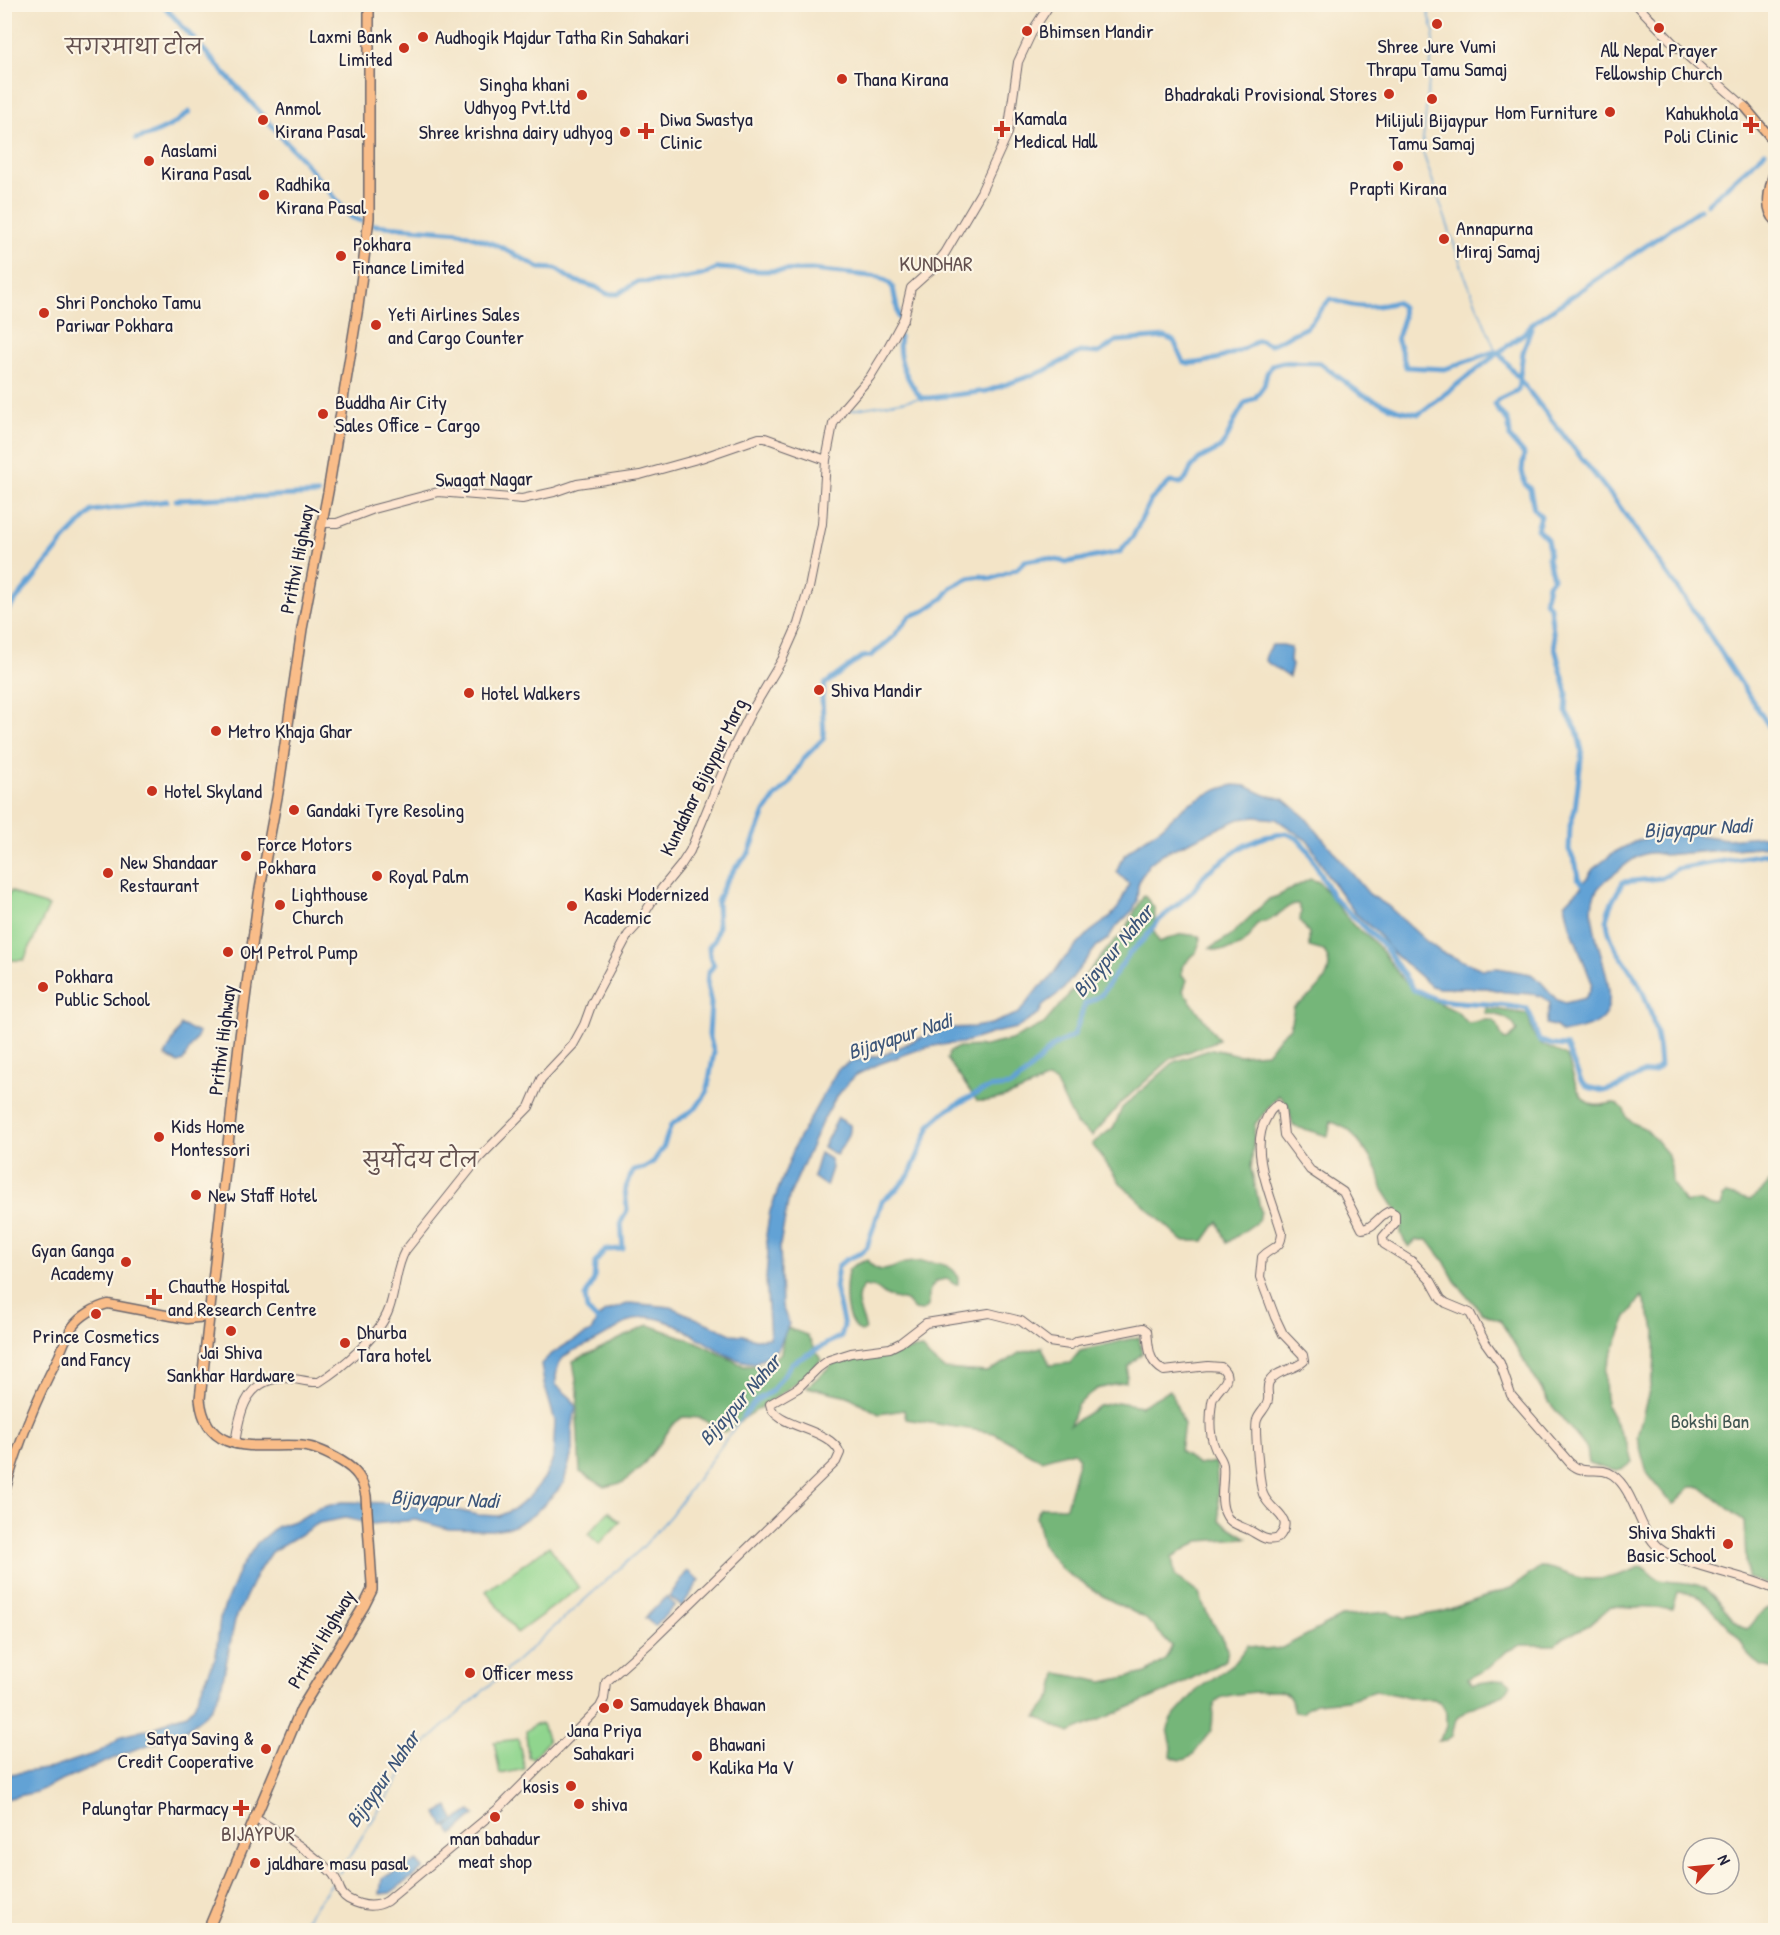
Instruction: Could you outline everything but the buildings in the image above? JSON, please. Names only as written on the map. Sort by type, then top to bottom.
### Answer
[{"type":"highway","name":"Prithvi Highway","points":[[208,1930],[300,1709],[372,1590],[368,1509],[364,1485],[358,1474],[334,1457],[302,1446],[235,1444],[213,1432],[205,1421],[200,1399],[238,1044],[302,629],[358,307],[369,218],[369,4]]},
{"type":"main road","name":"Kundahar Bijaypur Marg","points":[[235,1444],[242,1407],[255,1391],[271,1380],[282,1378],[319,1382],[365,1345],[390,1309],[399,1267],[405,1251],[480,1156],[529,1107],[541,1079],[579,1036],[592,1003],[628,935],[690,851],[724,765],[789,647],[809,588],[822,524],[826,460],[833,424],[870,377],[886,351],[904,318],[911,288],[931,270],[945,253],[966,219],[1008,133],[1018,62],[1033,30],[1050,4]]},
{"type":"main road","points":[[1636,4],[1675,45],[1745,108],[1776,144]]},
{"type":"main road","points":[[1776,165],[1771,181],[1768,210],[1770,216],[1776,221]]},
{"type":"main road","name":"Swagat Nagar","points":[[322,523],[337,523],[374,509],[442,492],[522,499],[577,484],[640,475],[701,458],[759,438],[765,438],[826,460]]},
{"type":"main road","points":[[254,1818],[322,1863],[334,1875],[341,1894],[349,1899],[373,1906],[378,1906],[387,1900],[500,1807],[600,1707],[604,1699],[606,1682],[652,1641],[836,1462],[840,1453],[835,1444],[825,1437],[778,1417],[771,1410],[770,1404],[798,1388],[829,1360],[851,1353],[890,1348],[926,1323],[989,1313],[1021,1322],[1049,1342],[1070,1345],[1077,1341],[1143,1328],[1147,1331],[1149,1354],[1153,1362],[1164,1371],[1208,1366],[1221,1367],[1227,1379],[1212,1401],[1210,1425],[1215,1448],[1223,1463],[1221,1482],[1224,1512],[1231,1522],[1262,1538],[1269,1540],[1278,1538],[1285,1528],[1285,1521],[1268,1505],[1261,1488],[1256,1422],[1268,1402],[1268,1385],[1272,1378],[1303,1363],[1304,1358],[1282,1334],[1260,1277],[1262,1257],[1278,1246],[1282,1240],[1282,1233],[1264,1178],[1260,1153],[1263,1124],[1271,1109],[1278,1105],[1281,1107],[1284,1135],[1310,1170],[1343,1192],[1362,1229],[1369,1228],[1385,1212],[1390,1211],[1395,1214],[1395,1223],[1383,1237],[1384,1244],[1406,1257],[1423,1271],[1446,1303],[1470,1312],[1485,1342],[1500,1363],[1511,1395],[1570,1463],[1579,1470],[1604,1471],[1615,1476],[1652,1540],[1668,1554],[1764,1584],[1776,1590]]},
{"type":"main road","points":[[4,1495],[46,1380],[74,1325],[84,1316],[98,1306],[108,1304],[187,1319],[208,1317]]},
{"type":"green space","name":"Bokshi Ban","points":[[1310,879],[1319,882],[1354,926],[1367,935],[1402,979],[1420,994],[1456,1011],[1468,1023],[1492,1020],[1505,1040],[1517,1031],[1515,1026],[1504,1018],[1485,1013],[1486,1008],[1527,1014],[1538,1041],[1567,1057],[1575,1084],[1586,1101],[1597,1106],[1615,1103],[1624,1109],[1627,1118],[1646,1129],[1667,1153],[1671,1166],[1672,1183],[1685,1203],[1701,1202],[1710,1207],[1719,1208],[1722,1205],[1722,1197],[1726,1194],[1750,1200],[1762,1191],[1775,1176],[1775,1587],[1747,1578],[1744,1521],[1701,1487],[1690,1487],[1673,1505],[1647,1473],[1637,1437],[1654,1372],[1656,1331],[1642,1296],[1627,1317],[1605,1370],[1606,1405],[1627,1444],[1632,1462],[1621,1469],[1611,1470],[1589,1463],[1587,1449],[1549,1402],[1500,1320],[1482,1313],[1455,1281],[1444,1261],[1428,1240],[1416,1240],[1409,1247],[1401,1234],[1402,1219],[1382,1188],[1378,1170],[1349,1130],[1331,1121],[1328,1136],[1293,1126],[1288,1105],[1279,1095],[1255,1124],[1251,1169],[1261,1212],[1258,1221],[1227,1243],[1218,1221],[1204,1241],[1183,1241],[1121,1184],[1092,1144],[1114,1127],[1122,1108],[1174,1062],[1212,1049],[1240,1055],[1267,1053],[1290,1027],[1294,1007],[1316,991],[1329,968],[1324,951],[1309,947],[1309,933],[1300,921],[1301,911],[1298,904],[1258,924],[1249,938],[1236,947],[1220,950],[1210,948],[1230,936],[1269,899]]},
{"type":"green space","points":[[11,891],[26,899],[49,906],[24,960],[7,960],[4,947],[5,892],[9,894]]},
{"type":"green space","points":[[1144,895],[1155,909],[1154,931],[1159,942],[1182,934],[1199,936],[1201,939],[1196,952],[1182,967],[1182,975],[1187,980],[1183,991],[1219,1040],[1172,1058],[1122,1102],[1092,1136],[1076,1124],[1055,1082],[1048,1079],[995,1100],[977,1101],[947,1059],[950,1051],[959,1047],[985,1046],[1011,1040],[1044,1024],[1114,941],[1122,935]]},
{"type":"green space","points":[[867,1260],[873,1267],[882,1270],[912,1262],[939,1263],[953,1270],[958,1284],[947,1279],[936,1281],[930,1290],[929,1304],[922,1311],[914,1310],[906,1301],[886,1296],[876,1288],[864,1286],[858,1300],[865,1326],[862,1332],[851,1321],[848,1313],[846,1286],[848,1270]]},
{"type":"green space","points":[[649,1325],[697,1342],[744,1366],[764,1365],[781,1353],[785,1327],[807,1335],[821,1360],[787,1390],[724,1432],[701,1418],[683,1417],[672,1425],[642,1466],[624,1482],[605,1487],[580,1472],[578,1392],[573,1361]]},
{"type":"green space","points":[[1139,1337],[1142,1353],[1128,1367],[1126,1382],[1097,1389],[1077,1405],[1070,1425],[1099,1406],[1117,1402],[1141,1406],[1170,1390],[1184,1424],[1180,1451],[1198,1465],[1216,1462],[1220,1521],[1247,1538],[1199,1541],[1172,1557],[1175,1576],[1199,1594],[1228,1649],[1226,1660],[1172,1689],[1069,1733],[1037,1717],[1053,1694],[1057,1673],[1103,1682],[1146,1673],[1165,1660],[1172,1646],[1145,1618],[1106,1598],[1062,1570],[1043,1545],[1036,1516],[1041,1507],[1066,1507],[1079,1458],[1073,1451],[1041,1460],[994,1433],[906,1419],[904,1410],[879,1414],[848,1396],[807,1387],[834,1363],[921,1348],[944,1369],[987,1372],[1019,1353],[1042,1347],[1050,1365],[1070,1363],[1080,1351]]},
{"type":"green space","points":[[609,1511],[620,1522],[599,1544],[588,1534]]},
{"type":"green space","points":[[549,1546],[579,1588],[517,1633],[486,1591]]},
{"type":"green space","points":[[1641,1566],[1660,1580],[1701,1586],[1717,1599],[1740,1626],[1747,1629],[1762,1612],[1775,1608],[1775,1669],[1761,1666],[1754,1661],[1740,1640],[1701,1597],[1677,1592],[1672,1609],[1611,1606],[1589,1625],[1565,1637],[1555,1645],[1521,1645],[1507,1651],[1489,1668],[1467,1679],[1472,1684],[1505,1679],[1511,1684],[1508,1690],[1499,1697],[1469,1709],[1456,1719],[1452,1736],[1446,1740],[1438,1741],[1447,1727],[1447,1714],[1441,1703],[1434,1699],[1418,1699],[1376,1691],[1347,1700],[1316,1703],[1303,1713],[1295,1712],[1290,1698],[1278,1691],[1231,1695],[1219,1699],[1214,1706],[1211,1730],[1196,1751],[1190,1758],[1181,1760],[1171,1756],[1172,1747],[1168,1729],[1170,1720],[1198,1689],[1233,1664],[1248,1645],[1265,1650],[1282,1648],[1343,1616],[1388,1612],[1406,1618],[1441,1612],[1513,1587],[1540,1567],[1551,1568],[1581,1578],[1596,1579],[1620,1575]]},
{"type":"green space","points":[[542,1724],[548,1741],[533,1758],[528,1757],[526,1731],[534,1725]]},
{"type":"green space","points":[[518,1739],[525,1769],[500,1774],[494,1742]]},
{"type":"water","points":[[1272,645],[1291,647],[1290,662],[1292,665],[1289,677],[1265,661]]},
{"type":"water","points":[[1234,785],[1246,786],[1265,795],[1284,799],[1305,817],[1369,894],[1388,906],[1441,952],[1482,969],[1498,968],[1531,974],[1557,1000],[1565,1003],[1585,998],[1592,983],[1570,926],[1565,904],[1582,886],[1593,869],[1615,852],[1638,840],[1690,834],[1727,839],[1770,835],[1770,846],[1664,855],[1646,853],[1633,859],[1605,881],[1595,894],[1592,909],[1608,981],[1607,1011],[1594,1024],[1562,1033],[1557,1027],[1546,1024],[1550,1003],[1543,997],[1487,988],[1431,986],[1391,951],[1377,933],[1355,913],[1328,876],[1309,842],[1276,819],[1255,817],[1239,819],[1162,854],[1149,864],[1141,877],[1133,910],[1114,929],[1108,939],[1097,946],[1062,991],[1044,1004],[1038,1015],[1017,1028],[962,1043],[920,1049],[879,1064],[856,1075],[835,1099],[821,1124],[789,1197],[780,1245],[782,1306],[789,1324],[778,1349],[755,1363],[741,1361],[674,1324],[649,1317],[632,1320],[568,1354],[557,1368],[556,1385],[571,1398],[576,1406],[572,1430],[572,1453],[564,1482],[533,1515],[512,1527],[491,1530],[448,1529],[416,1520],[372,1524],[345,1518],[319,1523],[271,1552],[256,1575],[235,1620],[221,1689],[205,1715],[172,1737],[133,1750],[36,1792],[5,1799],[4,1775],[52,1768],[99,1752],[122,1736],[157,1727],[173,1718],[187,1714],[193,1708],[216,1656],[220,1618],[239,1570],[257,1543],[276,1527],[300,1519],[316,1509],[342,1502],[399,1503],[417,1507],[440,1506],[478,1515],[499,1516],[514,1509],[530,1496],[545,1477],[553,1459],[555,1421],[541,1364],[567,1344],[591,1332],[597,1319],[605,1312],[630,1303],[671,1307],[731,1334],[755,1339],[770,1338],[766,1235],[770,1211],[796,1143],[838,1069],[852,1061],[886,1054],[917,1039],[951,1028],[991,1024],[1019,1013],[1039,987],[1048,981],[1062,961],[1090,932],[1118,908],[1129,884],[1117,872],[1128,852],[1191,803]]},
{"type":"water","points":[[181,1025],[199,1033],[183,1061],[178,1063],[165,1056]]},
{"type":"water","points":[[838,1118],[850,1125],[850,1133],[836,1155],[823,1147]]},
{"type":"water","points":[[820,1153],[830,1159],[832,1168],[826,1186],[813,1177]]},
{"type":"water","points":[[687,1571],[700,1580],[682,1606],[669,1597]]},
{"type":"water","points":[[666,1597],[675,1605],[655,1626],[645,1618]]},
{"type":"water","points":[[448,1807],[455,1821],[471,1811],[475,1815],[453,1835],[447,1827],[454,1822],[444,1827],[437,1813]]},
{"type":"water","points":[[417,1861],[423,1869],[390,1893],[380,1894],[382,1878]]},
{"type":"waterway","points":[[162,4],[277,131]]},
{"type":"waterway","points":[[1426,4],[1434,32],[1422,150],[1465,276],[1497,354]]},
{"type":"waterway","points":[[136,139],[164,129],[189,112]]},
{"type":"waterway","points":[[281,137],[302,159]]},
{"type":"waterway","points":[[1707,204],[1765,152]]},
{"type":"waterway","points":[[305,163],[351,217],[361,221]]},
{"type":"waterway","points":[[600,1323],[587,1310],[585,1297],[594,1280],[595,1263],[605,1250],[623,1249],[621,1222],[627,1210],[625,1190],[633,1170],[644,1168],[653,1162],[663,1148],[671,1125],[696,1108],[707,1092],[714,1052],[709,1035],[711,1003],[707,985],[708,973],[714,965],[710,957],[709,946],[714,941],[718,926],[717,902],[724,885],[749,853],[765,812],[776,796],[789,784],[804,758],[824,738],[822,698],[825,684],[862,657],[871,656],[893,637],[910,616],[924,611],[943,598],[952,587],[969,578],[981,576],[991,579],[1017,569],[1025,561],[1043,558],[1068,562],[1120,552],[1133,536],[1151,500],[1170,482],[1181,483],[1199,459],[1220,448],[1245,403],[1255,398],[1264,386],[1267,373],[1272,365],[1283,362],[1320,363],[1361,394],[1398,410],[1419,414],[1524,333],[1534,322],[1700,209]]},
{"type":"waterway","points":[[373,225],[460,232],[499,246],[540,268],[556,269],[572,280],[596,287],[607,294],[618,294],[637,282],[670,281],[703,275],[718,268],[761,271],[812,270],[879,277],[893,288],[899,318]]},
{"type":"waterway","points":[[900,337],[901,361],[921,398],[987,391],[1044,371],[1080,352],[1099,353],[1116,341],[1165,337],[1174,341],[1184,363],[1212,360],[1242,349],[1258,340],[1270,345],[1307,327],[1330,299],[1363,306],[1396,302],[1402,307],[1403,318],[1397,338],[1406,367],[1445,369],[1493,352],[1497,354]]},
{"type":"waterway","points":[[1531,328],[1523,352],[1518,390],[1499,399],[1495,404],[1507,420],[1510,438],[1524,454],[1522,471],[1525,484],[1530,489],[1534,509],[1541,516],[1537,529],[1547,539],[1549,549],[1548,558],[1553,578],[1548,584],[1545,601],[1550,607],[1555,648],[1567,693],[1566,712],[1577,730],[1582,751],[1575,809],[1570,826],[1569,850],[1576,864],[1578,878],[1586,887]]},
{"type":"waterway","points":[[1498,352],[1617,503],[1696,614],[1776,737]]},
{"type":"waterway","points":[[846,411],[921,398]]},
{"type":"waterway","points":[[176,500],[318,494]]},
{"type":"waterway","points":[[4,615],[68,536],[92,511],[167,501]]},
{"type":"waterway","name":"Bijaypur Nahar","points":[[743,1416],[757,1400],[772,1391],[792,1363],[841,1336],[844,1326],[835,1287],[838,1266],[867,1247],[882,1201],[910,1174],[931,1124],[947,1110],[970,1097],[989,1088],[1010,1086],[1025,1075],[1052,1047],[1074,1035],[1085,1004],[1101,995],[1129,954],[1158,921],[1192,892],[1207,872],[1243,846],[1265,837],[1286,833],[1297,838],[1308,850],[1332,896],[1384,946],[1414,990],[1440,1000],[1527,1009],[1539,1040],[1552,1045],[1566,1046],[1581,1081],[1587,1087],[1604,1091],[1618,1087],[1641,1074],[1653,1072],[1660,1066],[1656,1035],[1648,1005],[1640,986],[1615,947],[1608,929],[1609,911],[1623,882],[1662,878],[1676,869],[1776,852]]},
{"type":"waterway","name":"Bijaypur Nahar","points":[[339,1873],[421,1747],[642,1548],[671,1515],[743,1416]]},
{"type":"waterway","name":"Bijaypur Nahar","points":[[298,1930],[332,1883]]},
{"type":"place","name":"Shree Jure Vumi Thrapu Tamu Samaj","points":[[1437,24]]},
{"type":"place","name":"All Nepal Prayer Fellowship Church","points":[[1659,28]]},
{"type":"place","name":"Bhimsen Mandir","points":[[1027,31]]},
{"type":"place","name":"Audhogik Majdur Tatha Rin Sahakari","points":[[423,37]]},
{"type":"place","name":"Laxmi Bank Limited","points":[[404,48]]},
{"type":"place","name":"Thana Kirana","points":[[842,79]]},
{"type":"place","name":"Bhadrakali Provisional Stores","points":[[1389,94]]},
{"type":"place","name":"Singha khani Udhyog Pvt.ltd","points":[[582,95]]},
{"type":"place","name":"Milijuli Bijaypur Tamu Samaj","points":[[1432,99]]},
{"type":"place","name":"Hom Furniture","points":[[1610,112]]},
{"type":"place","name":"Anmol Kirana Pasal","points":[[263,120]]},
{"type":"place","name":"Kahukhola Poli Clinic","points":[[1751,125]]},
{"type":"place","name":"Kamala Medical Hall","points":[[1002,129]]},
{"type":"place","name":"Diwa Swastya Clinic","points":[[646,131]]},
{"type":"place","name":"Shree krishna dairy udhyog","points":[[625,132]]},
{"type":"place","name":"Aaslami Kirana Pasal","points":[[149,161]]},
{"type":"place","name":"Prapti Kirana","points":[[1398,166]]},
{"type":"place","name":"Radhika Kirana Pasal","points":[[264,195]]},
{"type":"place","name":"Annapurna Miraj Samaj","points":[[1444,239]]},
{"type":"place","name":"Pokhara Finance Limited","points":[[341,256]]},
{"type":"place","name":"Shri Ponchoko Tamu Pariwar Pokhara","points":[[44,313]]},
{"type":"place","name":"Yeti Airlines Sales and Cargo Counter","points":[[376,325]]},
{"type":"place","name":"Buddha Air City Sales Office - Cargo","points":[[323,414]]},
{"type":"place","name":"Shiva Mandir","points":[[819,690]]},
{"type":"place","name":"Hotel Walkers","points":[[469,693]]},
{"type":"place","name":"Metro Khaja Ghar","points":[[216,731]]},
{"type":"place","name":"Hotel Skyland","points":[[152,791]]},
{"type":"place","name":"Gandaki Tyre Resoling","points":[[294,810]]},
{"type":"place","name":"Force Motors Pokhara","points":[[246,856]]},
{"type":"place","name":"New Shandaar Restaurant","points":[[108,873]]},
{"type":"place","name":"Royal Palm","points":[[377,876]]},
{"type":"place","name":"Lighthouse Church","points":[[280,905]]},
{"type":"place","name":"Kaski Modernized Academic","points":[[572,906]]},
{"type":"place","name":"OM Petrol Pump","points":[[228,952]]},
{"type":"place","name":"Pokhara Public School","points":[[43,987]]},
{"type":"place","name":"Kids Home Montessori","points":[[159,1137]]},
{"type":"place","name":"New Staff Hotel","points":[[196,1195]]},
{"type":"place","name":"Gyan Ganga Academy","points":[[126,1262]]},
{"type":"place","name":"Chauthe Hospital and Research Centre","points":[[154,1297]]},
{"type":"place","name":"Prince Cosmetics and Fancy","points":[[96,1314]]},
{"type":"place","name":"Jai Shiva Sankhar Hardware","points":[[231,1331]]},
{"type":"place","name":"Dhurba Tara hotel","points":[[345,1343]]},
{"type":"place","name":"Shiva Shakti Basic School","points":[[1728,1544]]},
{"type":"place","name":"Officer mess","points":[[470,1673]]},
{"type":"place","name":"Samudayek Bhawan","points":[[618,1704]]},
{"type":"place","name":"Jana Priya Sahakari","points":[[604,1708]]},
{"type":"place","name":"Satya Saving & Credit Cooperative","points":[[266,1749]]},
{"type":"place","name":"Bhawani Kalika Ma V","points":[[697,1756]]},
{"type":"place","name":"kosis","points":[[571,1786]]},
{"type":"place","name":"shiva","points":[[579,1804]]},
{"type":"place","name":"Palungtar Pharmacy","points":[[241,1808]]},
{"type":"place","name":"man bahadur meat shop","points":[[495,1817]]},
{"type":"place","name":"jaldhare masu pasal","points":[[255,1863]]},
{"type":"district","name":"सगरमाथा टोल","points":[[134,47]]},
{"type":"district","name":"KUNDHAR","points":[[936,264]]},
{"type":"district","name":"सुर्योदय टोल","points":[[420,1160]]},
{"type":"district","name":"BIJAYPUR","points":[[258,1834]]},
{"type":"water label","name":"Bijayapur Nadi","points":[[1698,828]]},
{"type":"water label","name":"Bijayapur Nadi","points":[[900,1036]]},
{"type":"water label","name":"Bijayapur Nadi","points":[[445,1499]]}]
